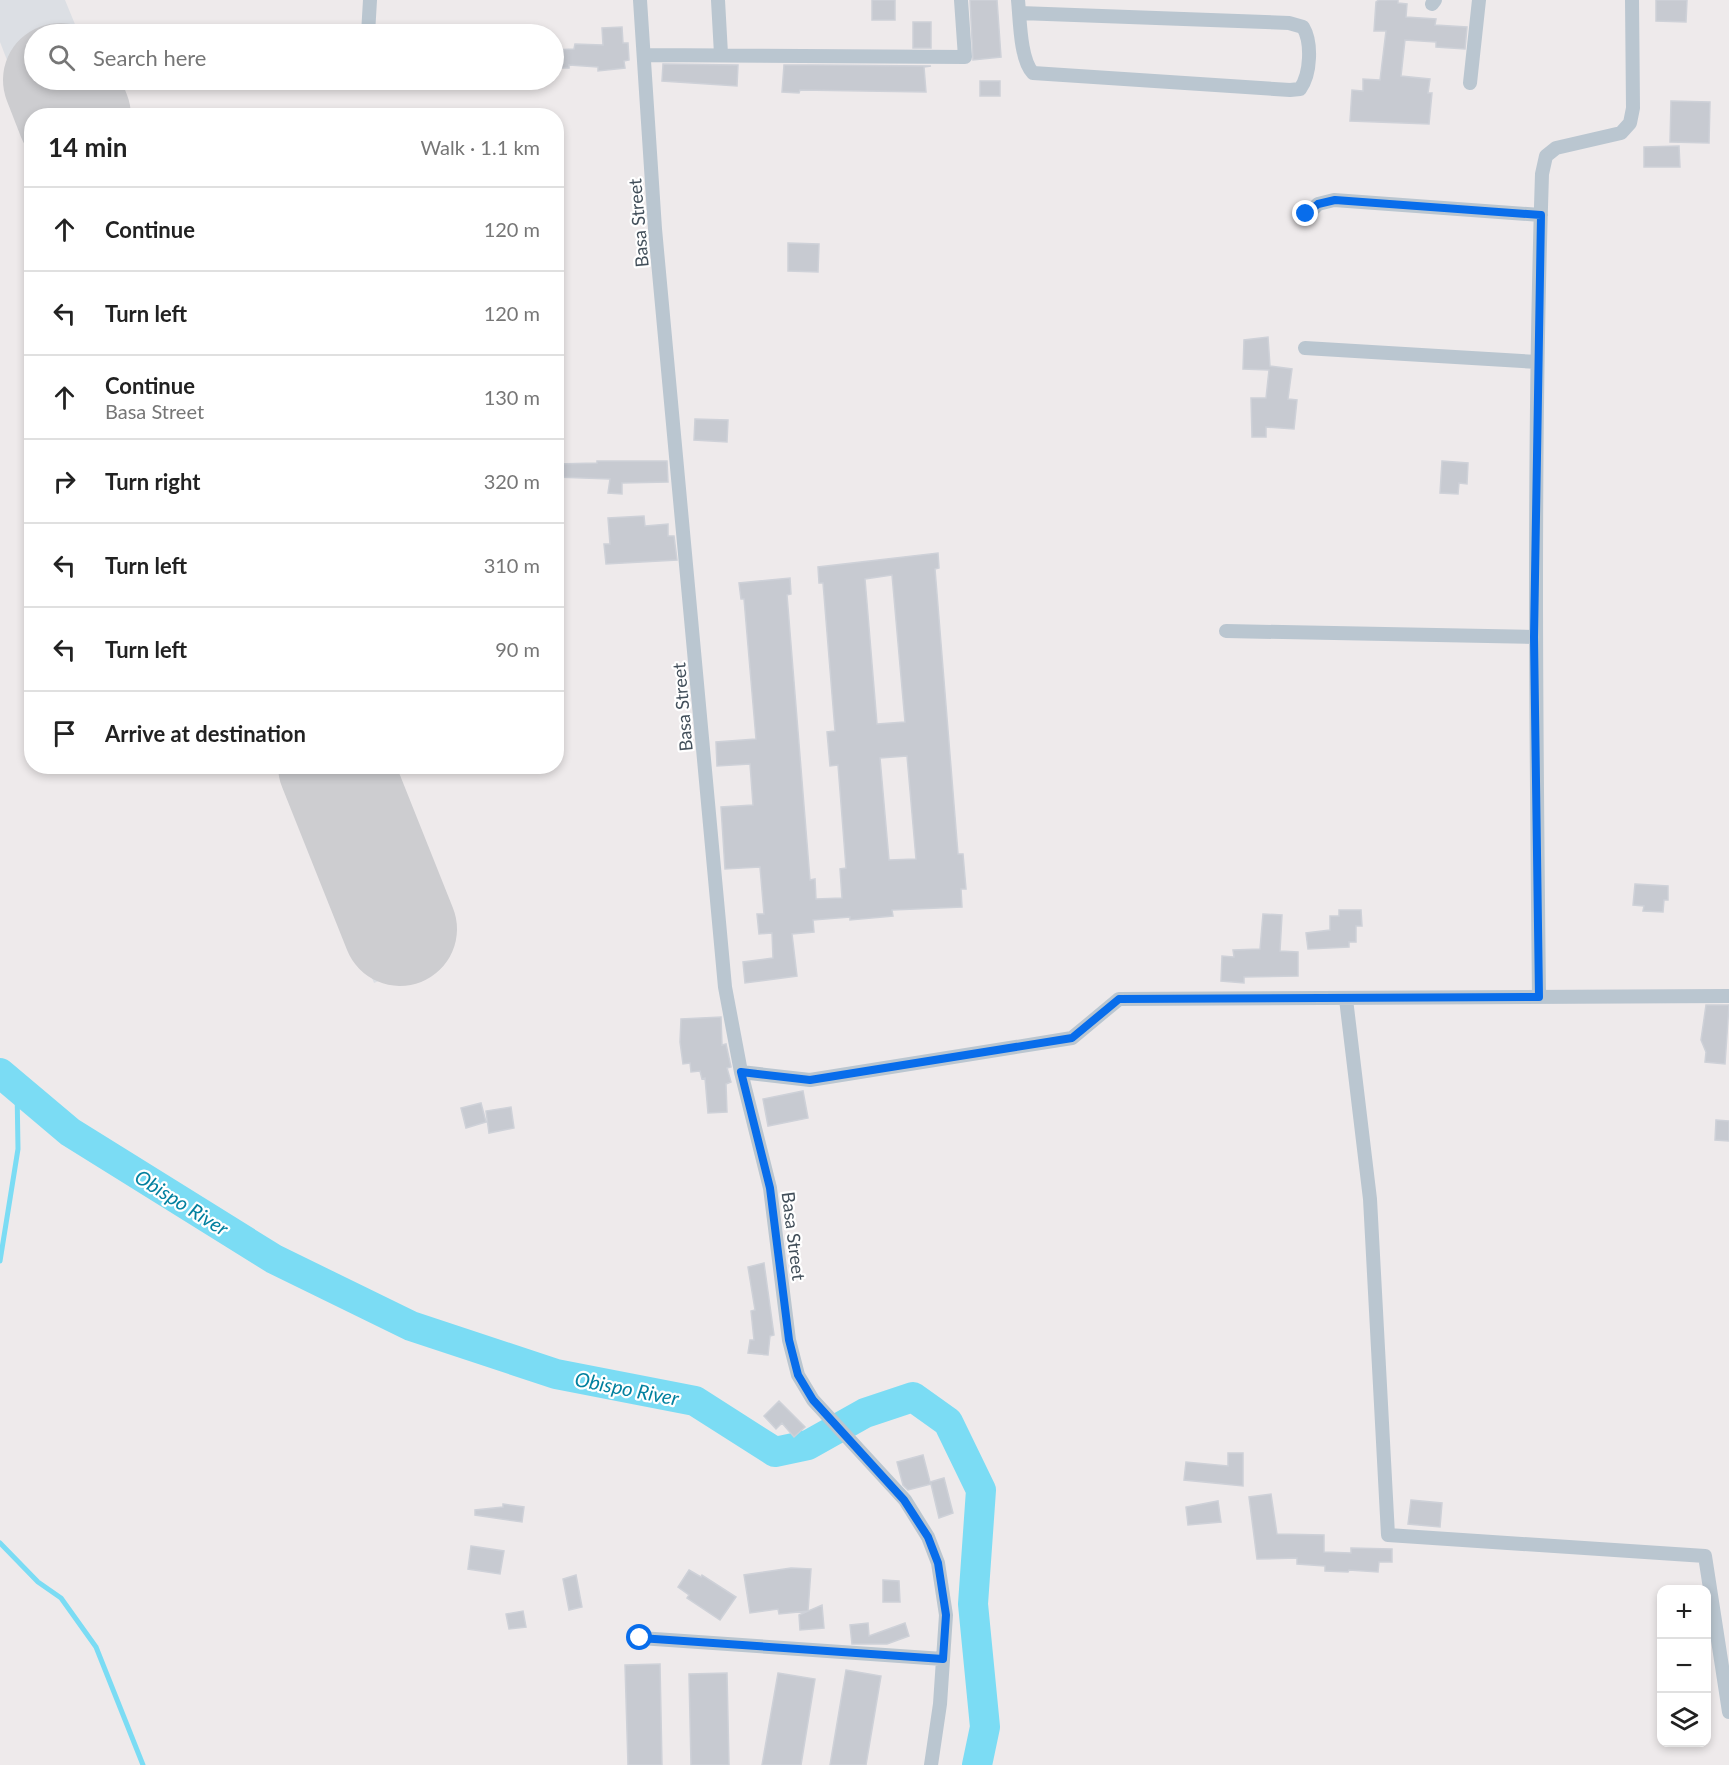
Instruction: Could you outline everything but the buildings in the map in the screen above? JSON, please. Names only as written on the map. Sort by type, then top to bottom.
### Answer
[{"type":"street","points":[[369,24],[370,0]]},
{"type":"street","name":"Basa Street","points":[[640,0],[655,229],[682,493],[725,987],[741,1072],[770,1188],[789,1340],[798,1375],[813,1400],[904,1500],[928,1537],[938,1563],[946,1615],[940,1704],[931,1765]]},
{"type":"street","points":[[718,0],[722,54]]},
{"type":"street","points":[[644,55],[965,57],[961,0]]},
{"type":"street","points":[[1470,82],[1479,0]]},
{"type":"street","points":[[1539,997],[1534,637],[1537,362],[1541,215],[1546,156],[1556,148],[1621,133],[1630,123],[1633,108],[1632,0]]},
{"type":"street","points":[[1019,6],[1289,23],[1303,27],[1308,36],[1307,80],[1300,89],[1290,90],[1033,73],[1025,61],[1019,6]]},
{"type":"street","points":[[1306,214],[1318,204],[1335,200],[1541,215]]},
{"type":"street","points":[[1305,348],[1537,362]]},
{"type":"street","points":[[1226,631],[1534,637]]},
{"type":"street","points":[[741,1072],[810,1080],[1072,1038],[1119,999],[1729,996]]},
{"type":"street","points":[[1346,999],[1370,1199],[1388,1535],[1705,1556],[1729,1712]]},
{"type":"street","points":[[640,1638],[943,1659]]},
{"type":"shaded area","points":[[0,0],[65,0],[75,24],[24,24],[24,90],[100,90],[108,108],[26,108],[0,42]]},
{"type":"shaded area","points":[[291,774],[373,774],[444,954],[374,983]]},
{"type":"waterway","name":"Obispo River","points":[[0,1073],[70,1132],[274,1259],[411,1326],[556,1374],[695,1401],[775,1452],[808,1445],[865,1413],[913,1397],[948,1422],[981,1490],[973,1604],[985,1727],[977,1765]]},
{"type":"waterway","points":[[0,1261],[18,1149],[17,1088]]},
{"type":"waterway","points":[[0,1543],[38,1582],[61,1598],[96,1647],[143,1765]]},
{"type":"runway","points":[[64,90],[71,108]]},
{"type":"runway","points":[[338,774],[400,929]]},
{"type":"route","points":[[640,1638],[943,1659],[946,1615],[938,1563],[928,1537],[904,1500],[813,1400],[798,1375],[789,1340],[770,1188],[741,1072],[810,1080],[1072,1038],[1119,999],[1539,997],[1534,637],[1541,215],[1335,200],[1318,204],[1306,214]]}]
